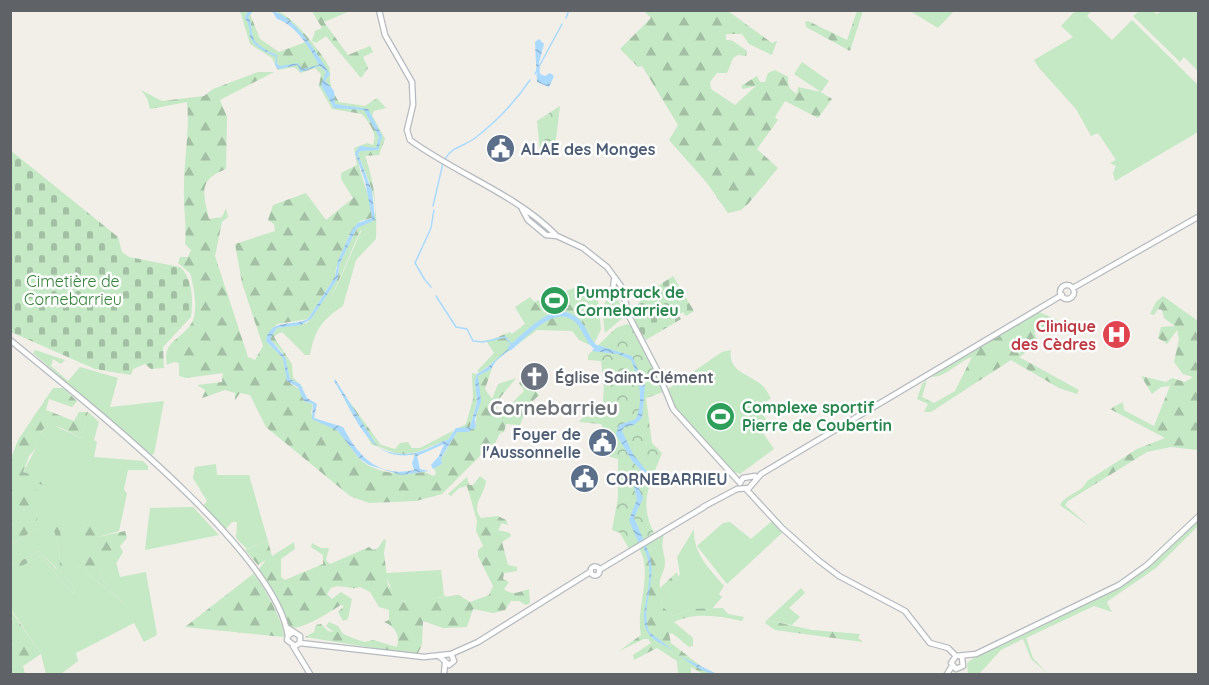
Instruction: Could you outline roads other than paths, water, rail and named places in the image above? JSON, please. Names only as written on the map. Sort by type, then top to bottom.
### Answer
[{"type":"main road","points":[[379,10],[386,35],[412,85],[413,105],[407,123],[408,136],[444,161],[492,187],[522,209],[541,231],[550,232]]},
{"type":"main road","points":[[528,215],[535,215],[550,232],[596,256],[607,267],[657,370],[673,409],[736,477],[745,483],[753,496],[782,528],[839,576],[905,611],[930,643],[944,647],[965,674]]},
{"type":"main road","points":[[1062,295],[1061,289],[1065,285],[1073,288],[1086,282],[1198,217]]},
{"type":"main road","points":[[10,339],[151,459],[245,554],[260,574],[285,626],[288,642],[308,642],[447,659],[591,573],[593,567],[598,569],[647,541],[1062,295],[1071,297],[1073,288]]},
{"type":"main road","points":[[948,675],[976,654],[1119,585],[1147,565],[1198,517]]},
{"type":"main road","points":[[285,626],[293,632],[299,653],[310,675]]},
{"type":"main road","points":[[288,636],[293,632]]},
{"type":"main road","points":[[954,658],[959,665]]},
{"type":"main road","points":[[444,675],[447,659]]},
{"type":"water","points":[[248,11],[253,11],[248,17],[254,40],[277,55],[277,64],[280,66],[298,63],[302,69],[319,65],[302,38],[290,26],[277,19],[272,11],[297,28],[330,74],[325,80],[334,91],[335,104],[368,109],[382,136],[378,150],[360,151],[358,154],[372,191],[375,220],[357,228],[339,265],[338,278],[311,319],[301,325],[277,328],[270,339],[285,357],[290,379],[300,384],[307,398],[317,404],[314,418],[343,427],[355,447],[380,468],[401,472],[414,470],[412,463],[415,454],[399,455],[382,449],[401,454],[421,451],[448,440],[456,428],[470,427],[477,402],[475,381],[477,374],[514,346],[496,361],[491,369],[478,376],[481,401],[475,419],[476,427],[468,432],[457,432],[441,458],[442,464],[433,469],[431,465],[439,456],[444,444],[417,456],[420,469],[429,471],[401,475],[369,465],[359,458],[338,431],[312,419],[313,404],[304,401],[298,387],[287,381],[283,358],[266,341],[268,334],[277,326],[308,319],[335,277],[338,261],[352,230],[358,223],[372,218],[365,181],[355,153],[360,146],[376,148],[379,137],[364,110],[334,108],[321,85],[326,72],[320,66],[300,72],[298,65],[278,69],[275,65],[276,57],[261,49],[252,40],[245,18]]},
{"type":"water","points":[[539,39],[544,44],[539,63],[540,74],[545,76],[550,73],[554,76],[549,87],[537,82],[535,42]]},
{"type":"water","points":[[597,345],[632,356],[645,386],[642,418],[634,425],[624,427],[622,431],[633,454],[649,474],[639,489],[643,498],[634,518],[644,541],[639,544],[629,520],[637,499],[634,487],[645,474],[632,461],[616,434],[619,425],[636,419],[640,405],[638,381],[631,360],[618,354],[592,351]]},
{"type":"water","points":[[335,379],[377,445],[356,421]]},
{"type":"water","points":[[645,544],[650,556],[651,567],[647,610],[649,632],[674,651],[649,635],[644,623],[649,581],[647,557],[642,545]]},
{"type":"water","points":[[679,655],[717,674],[701,669],[685,660]]},
{"type":"waterway","points":[[566,18],[569,10]]},
{"type":"waterway","points":[[535,74],[562,24]]},
{"type":"waterway","points":[[445,159],[451,152],[475,138],[490,125],[512,104],[530,80]]},
{"type":"waterway","points":[[433,206],[443,163]]},
{"type":"waterway","points":[[425,280],[415,263],[431,228],[434,210]]},
{"type":"waterway","points":[[426,281],[431,287]]},
{"type":"waterway","points":[[436,296],[456,327],[467,329],[473,341],[483,342],[505,337],[513,346]]},
{"type":"waterway","points":[[510,348],[533,327],[552,316],[562,314],[571,316],[580,324],[590,342],[599,349]]},
{"type":"place","name":"ALAE des Monges","points":[[500,149]]},
{"type":"place","name":"Pumptrack de Cornebarrieu","points":[[555,301]]},
{"type":"place","name":"Clinique des Cèdres","points":[[1117,335]]},
{"type":"place","name":"Église Saint-Clément","points":[[534,377]]},
{"type":"place","name":"Complexe sportif Pierre de Coubertin","points":[[721,416]]},
{"type":"place","name":"Foyer de l'Aussonnelle","points":[[602,443]]},
{"type":"place","name":"CORNEBARRIEU","points":[[585,479]]},
{"type":"district","name":"Cornebarrieu","points":[[554,407]]},
{"type":"park label","name":"Cimetière de Cornebarrieu","points":[[73,290]]}]
